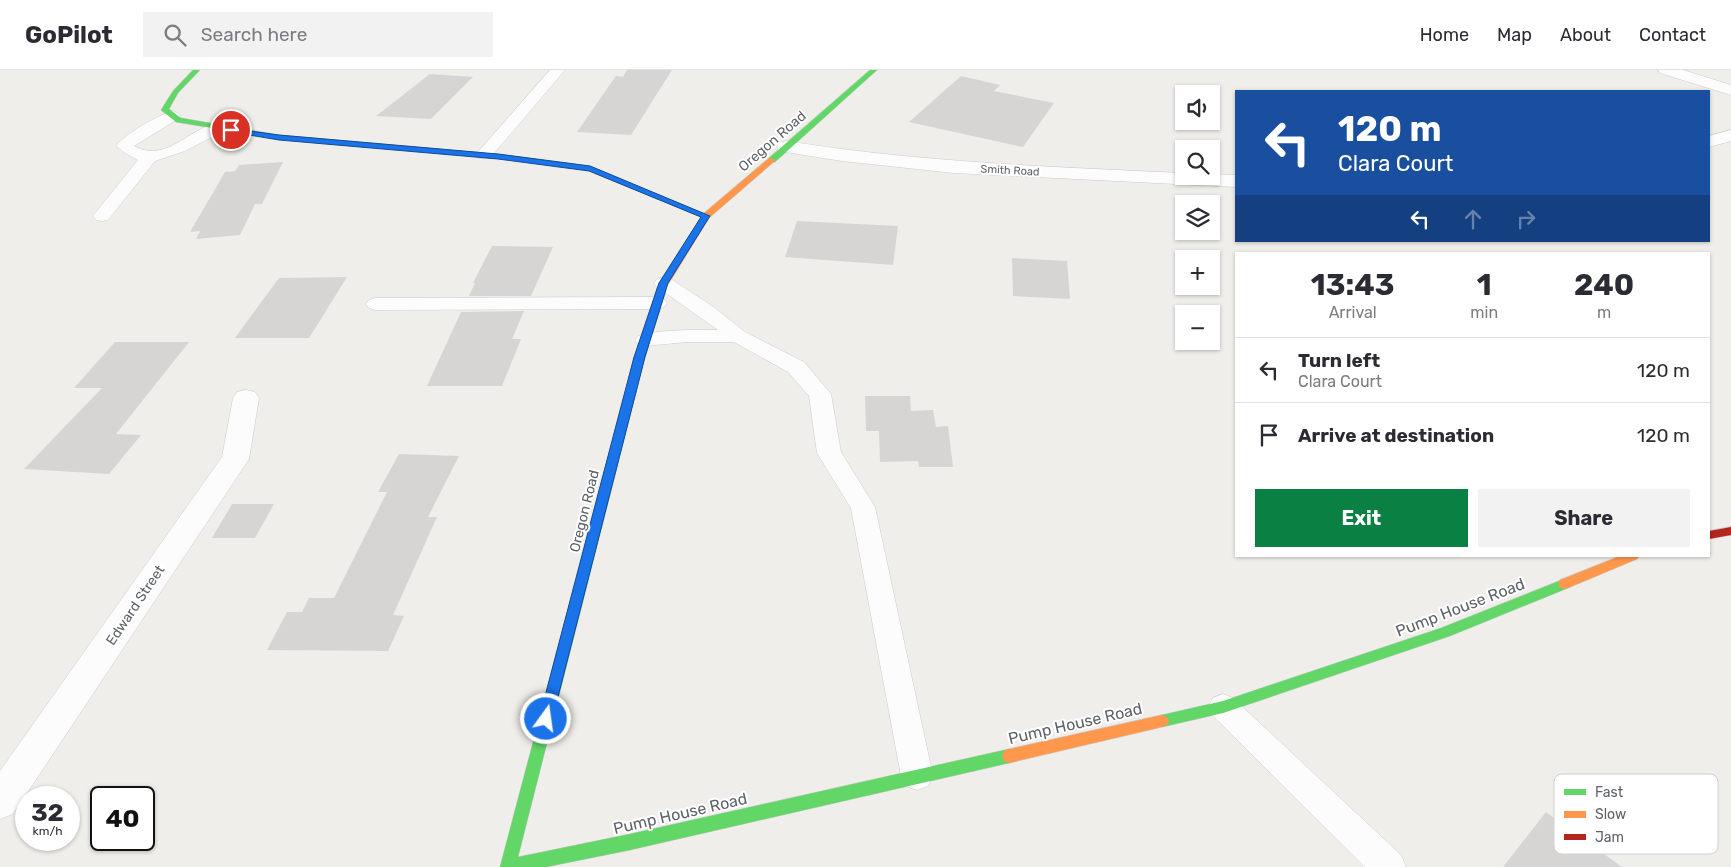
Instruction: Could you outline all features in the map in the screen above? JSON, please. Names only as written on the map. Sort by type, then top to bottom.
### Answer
[{"type":"street","points":[[197,70],[175,92],[165,110],[180,120],[215,128],[279,137],[484,155],[590,168],[706,216]]},
{"type":"street","name":"Oregon Road","points":[[508,867],[645,340],[664,283],[706,216],[741,188],[874,70]]},
{"type":"street","points":[[1666,70],[1731,90]]},
{"type":"street","points":[[1710,142],[1731,134]]},
{"type":"street","name":"Smith Road","points":[[786,147],[848,158],[960,168],[1235,181]]},
{"type":"street","name":"Edward Street","points":[[0,802],[235,459],[246,398]]},
{"type":"street","points":[[1710,535],[1731,531]]},
{"type":"street","name":"Pump House Road","points":[[508,867],[640,840],[1223,706],[1444,632],[1631,557]]},
{"type":"lane","points":[[484,155],[558,70]]},
{"type":"lane","points":[[173,116],[137,136],[124,146],[143,156],[164,154],[196,140],[215,128]]},
{"type":"lane","points":[[102,216],[151,155]]},
{"type":"lane","points":[[664,283],[708,312],[738,336],[796,367],[820,394],[829,453],[863,507],[917,776]]},
{"type":"lane","points":[[376,304],[657,303]]},
{"type":"lane","points":[[645,340],[687,336],[738,336]]},
{"type":"lane","points":[[1223,706],[1389,867]]},
{"type":"building","points":[[627,70],[672,70],[631,135],[577,132],[616,76],[623,77]]},
{"type":"building","points":[[430,74],[473,77],[431,119],[376,116]]},
{"type":"building","points":[[961,76],[1000,85],[994,91],[1054,103],[1023,147],[909,122]]},
{"type":"building","points":[[283,162],[262,204],[255,204],[240,235],[196,239],[200,231],[190,232],[225,172],[235,171],[239,165]]},
{"type":"building","points":[[797,221],[898,226],[893,265],[785,257]]},
{"type":"building","points":[[492,246],[553,247],[531,296],[469,296],[475,283],[473,283]]},
{"type":"building","points":[[1012,258],[1067,261],[1070,299],[1013,296]]},
{"type":"building","points":[[347,277],[309,338],[235,338],[279,278]]},
{"type":"building","points":[[524,311],[512,339],[521,339],[502,386],[427,386],[461,312]]},
{"type":"building","points":[[115,342],[189,342],[116,434],[141,435],[109,474],[24,469],[102,388],[74,388]]},
{"type":"building","points":[[865,396],[910,396],[911,411],[933,410],[936,427],[948,426],[953,467],[919,467],[918,461],[880,462],[879,431],[866,431]]},
{"type":"building","points":[[399,454],[459,456],[428,517],[437,517],[393,615],[404,616],[388,651],[267,650],[287,612],[302,612],[309,598],[334,598],[387,492],[378,492]]},
{"type":"building","points":[[232,504],[274,504],[255,538],[212,538]]},
{"type":"building","points":[[1546,812],[1554,818],[1554,854],[1604,854],[1622,867],[1503,867]]},
{"type":"traffic: fast","points":[[197,70],[175,92],[165,110],[179,120],[279,137],[498,156],[590,168],[706,216]]},
{"type":"traffic: fast","points":[[772,160],[874,70]]},
{"type":"traffic: fast","points":[[508,867],[640,357],[662,288]]},
{"type":"traffic: fast","points":[[1162,721],[1223,707],[1445,632],[1564,584]]},
{"type":"traffic: fast","points":[[508,867],[630,842],[1009,756]]},
{"type":"traffic: slow","points":[[662,288],[706,216],[772,160]]},
{"type":"traffic: slow","points":[[1564,584],[1631,557]]},
{"type":"traffic: slow","points":[[1009,756],[1162,721]]},
{"type":"traffic: jam","points":[[1710,535],[1731,531]]},
{"type":"route","points":[[231,130],[279,137],[498,156],[590,168],[706,216],[664,283],[640,357],[546,719]]}]
